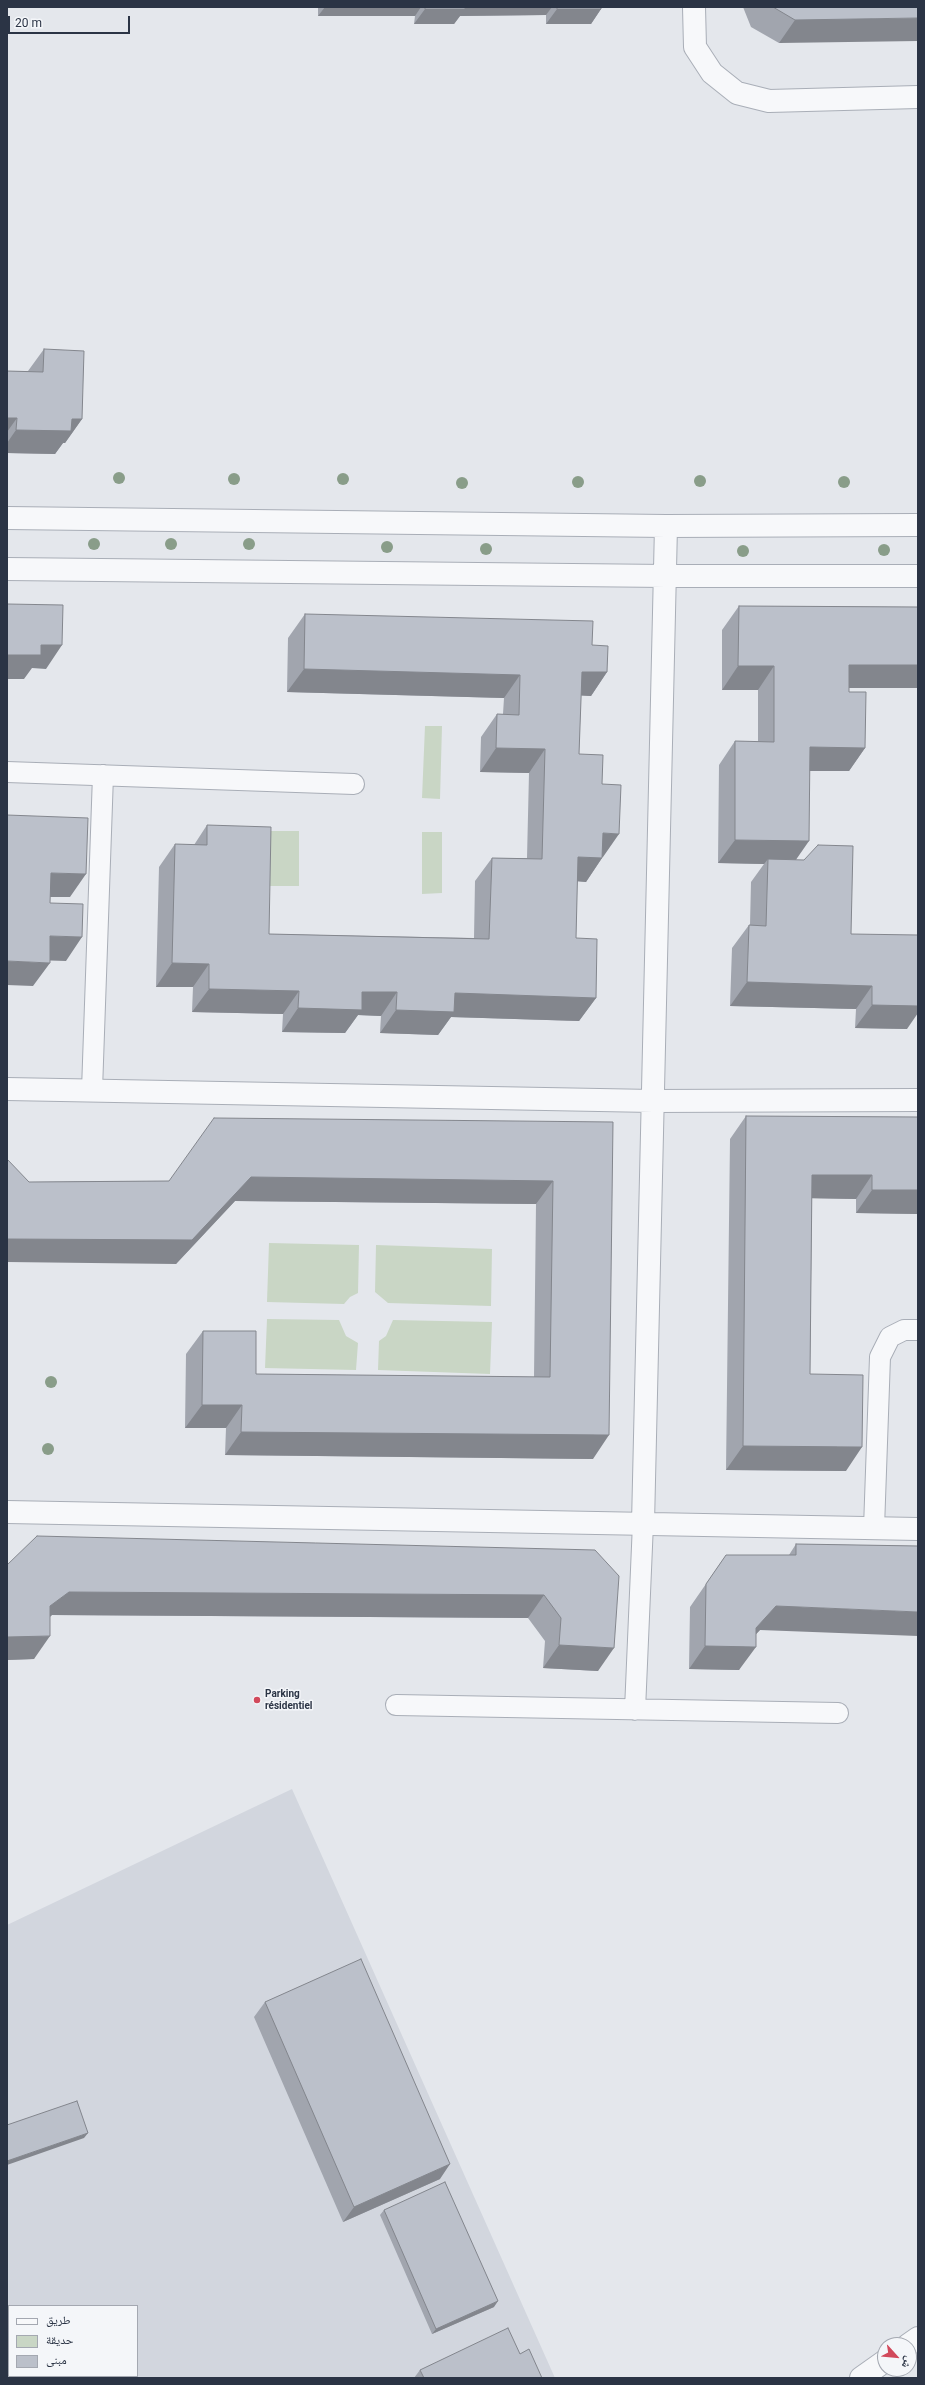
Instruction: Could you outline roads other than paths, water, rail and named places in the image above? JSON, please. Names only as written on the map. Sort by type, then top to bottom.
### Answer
[{"type":"street","points":[[694,7],[695,47],[712,73],[737,93],[769,101],[918,96]]},
{"type":"street","points":[[7,518],[666,526],[918,525]]},
{"type":"street","points":[[643,1523],[666,526]]},
{"type":"street","points":[[7,569],[666,576],[918,576]]},
{"type":"street","points":[[7,1089],[653,1102],[918,1100]]},
{"type":"street","points":[[7,1512],[918,1529]]},
{"type":"street","points":[[861,2378],[877,2367]]},
{"type":"lane","points":[[7,772],[354,784]]},
{"type":"lane","points":[[92,1090],[103,775]]},
{"type":"lane","points":[[874,1528],[880,1357],[890,1337],[904,1330],[918,1330]]},
{"type":"lane","points":[[635,1710],[643,1523]]},
{"type":"lane","points":[[396,1705],[838,1713]]},
{"type":"place","name":"Parking résidentiel","points":[[257,1700]]}]
